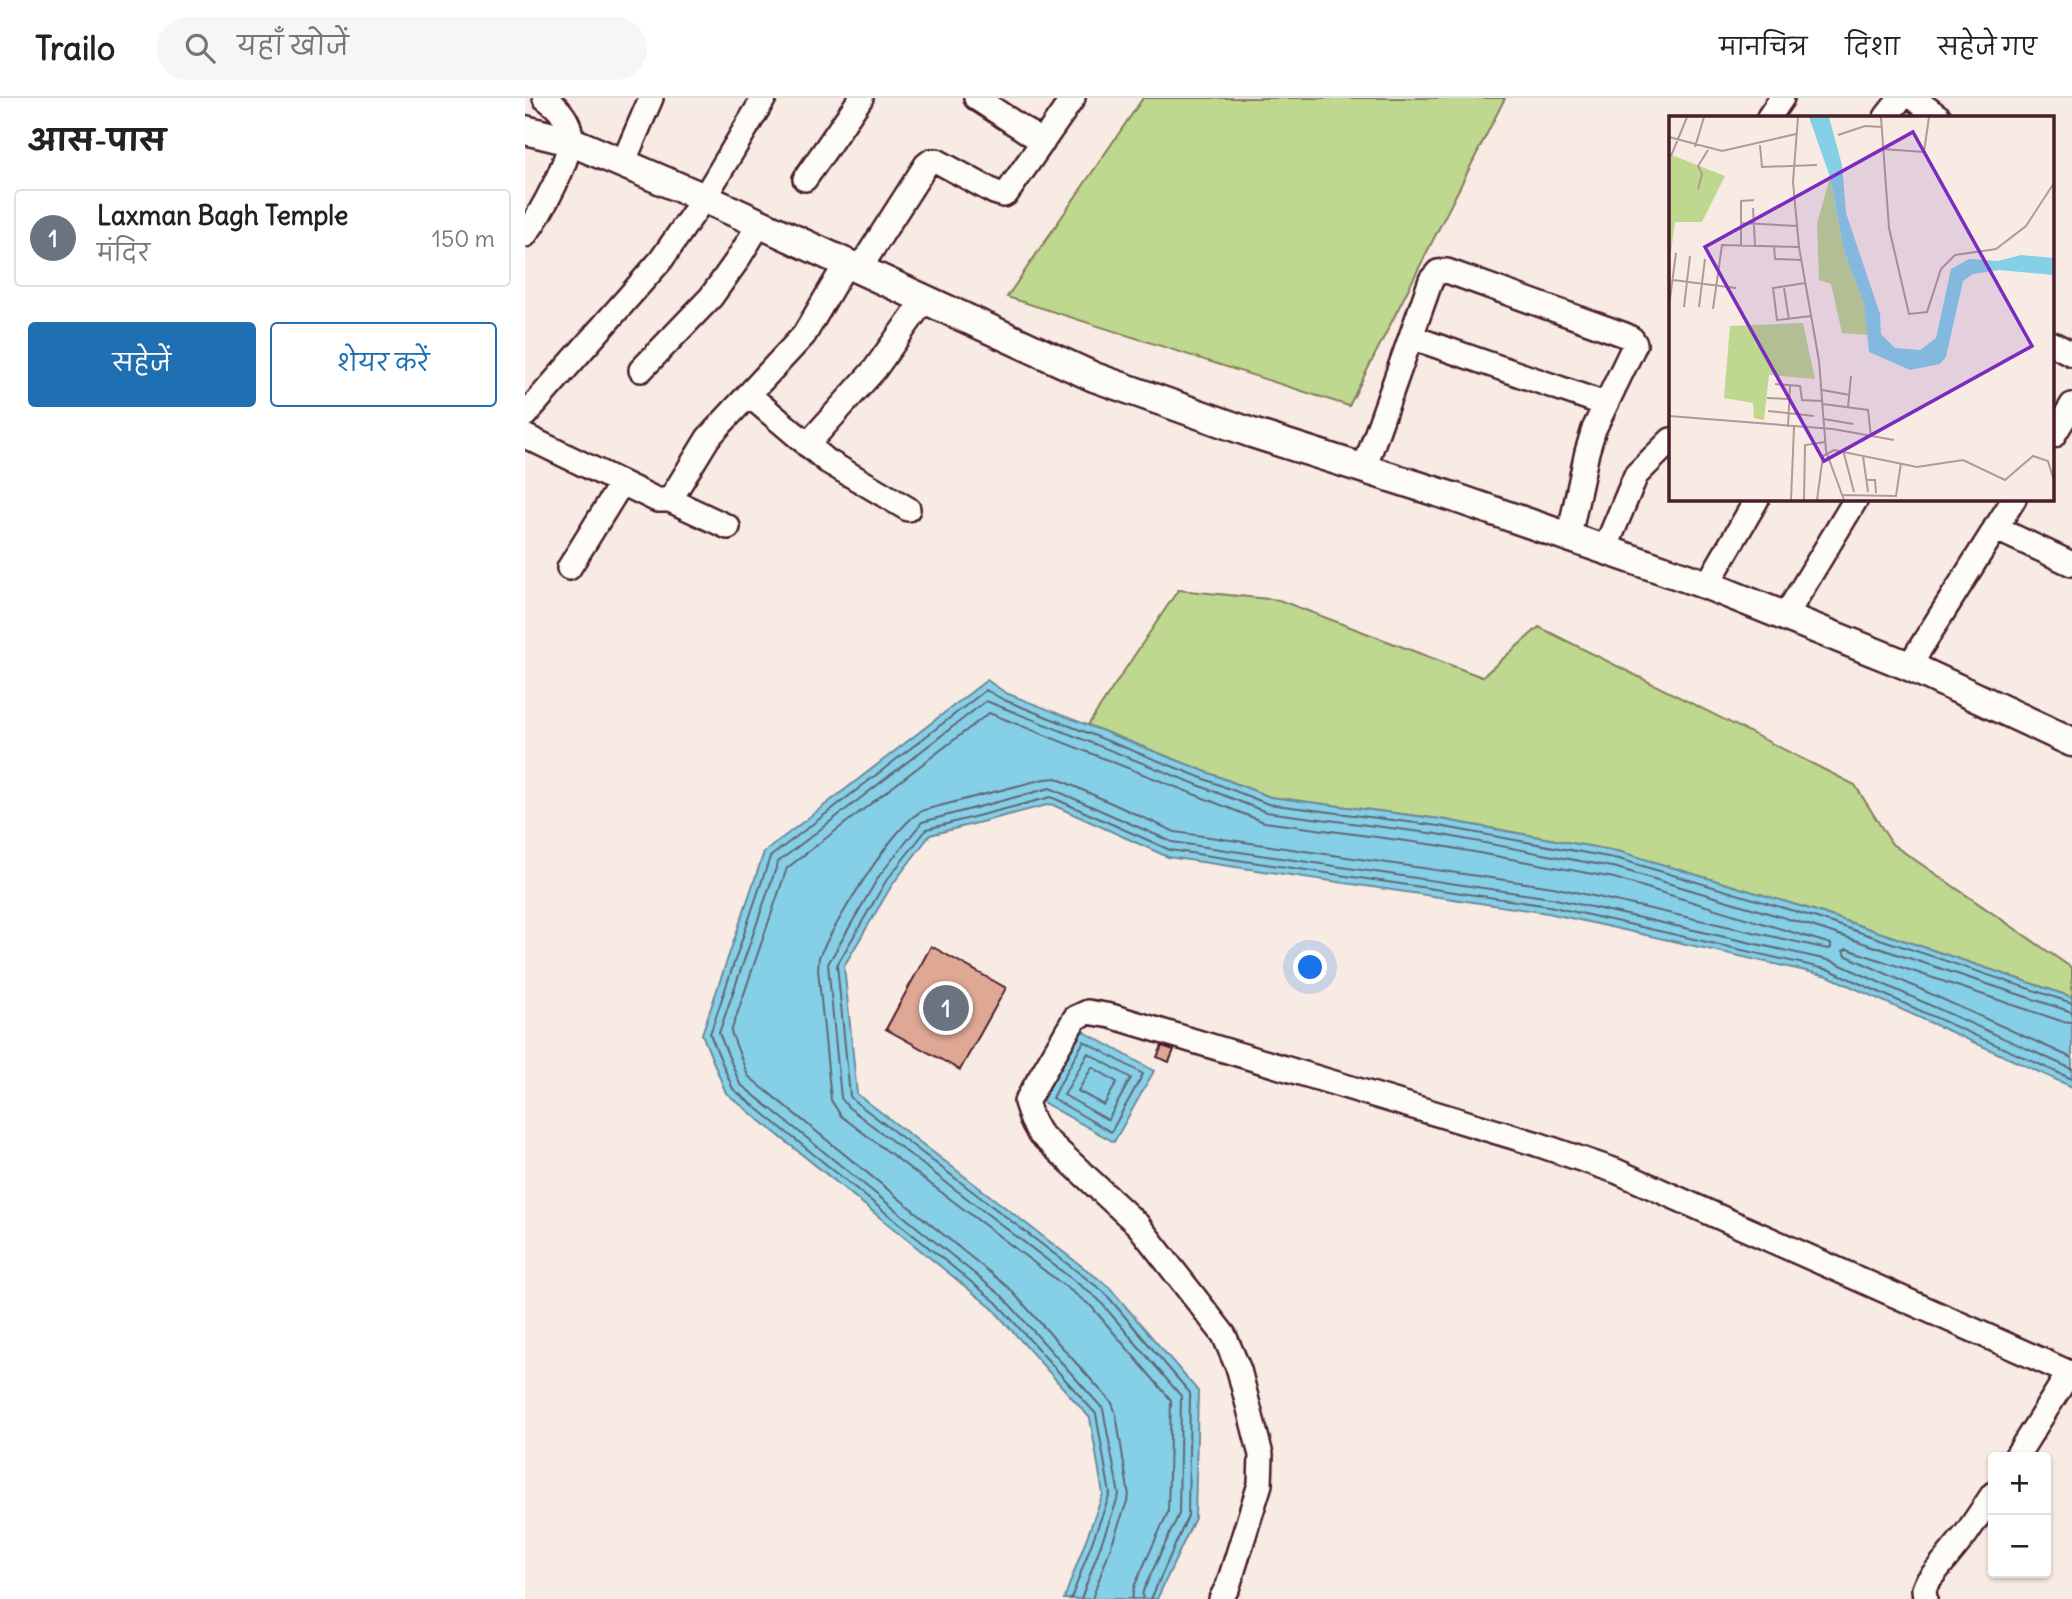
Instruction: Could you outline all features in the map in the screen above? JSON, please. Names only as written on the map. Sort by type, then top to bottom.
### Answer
[{"type":"main road","points":[[525,130],[570,141],[704,198],[1094,377],[1252,433],[1569,536],[1707,585],[1909,666],[2072,742]]},
{"type":"street","points":[[525,235],[548,200],[570,141],[570,129],[564,117],[545,98]]},
{"type":"street","points":[[623,163],[651,98]]},
{"type":"street","points":[[525,415],[648,276],[704,198],[764,98]]},
{"type":"street","points":[[805,179],[861,98]]},
{"type":"street","points":[[976,98],[1043,142]]},
{"type":"street","points":[[670,500],[700,448],[804,335],[926,164],[937,161],[1004,195],[1011,190],[1073,98]]},
{"type":"street","points":[[1770,116],[1782,98]]},
{"type":"street","points":[[1887,116],[1901,98]]},
{"type":"street","points":[[1913,98],[1938,116]]},
{"type":"street","points":[[642,370],[711,297],[760,223]]},
{"type":"street","points":[[1364,469],[1431,280],[1438,272],[1447,271],[1632,339],[1635,345],[1605,404],[1587,453],[1569,536]]},
{"type":"street","points":[[807,445],[875,369],[925,300]]},
{"type":"street","points":[[1411,337],[1605,404]]},
{"type":"street","points":[[2055,345],[2072,354]]},
{"type":"street","points":[[749,395],[837,467],[908,509]]},
{"type":"street","points":[[2055,434],[2072,405]]},
{"type":"street","points":[[525,436],[621,484],[657,500],[670,500],[728,527]]},
{"type":"street","points":[[2055,438],[2072,447]]},
{"type":"street","points":[[1605,549],[1636,475],[1669,442]]},
{"type":"street","points":[[569,568],[621,484]]},
{"type":"street","points":[[1707,585],[1756,500]]},
{"type":"street","points":[[1786,615],[1855,500]]},
{"type":"street","points":[[1909,666],[2013,500]]},
{"type":"street","points":[[1995,528],[2071,564]]},
{"type":"street","points":[[1221,1599],[1228,1586],[1260,1485],[1261,1455],[1239,1370],[1224,1335],[1138,1225],[1039,1133],[1026,1102],[1075,1018],[1088,1012],[1111,1016],[1538,1144],[1616,1171],[2071,1374],[2019,1452]]},
{"type":"street","points":[[1925,1599],[1924,1589],[1927,1582],[1966,1534],[1988,1501]]},
{"type":"green space","points":[[1143,98],[1505,98],[1349,406],[1007,297]]},
{"type":"green space","points":[[1178,590],[1279,600],[1482,677],[1539,627],[1855,785],[1892,844],[2072,968],[2072,997],[1816,911],[1621,852],[1440,819],[1270,797],[1088,725]]},
{"type":"water","points":[[987,680],[1006,693],[1270,797],[1440,819],[1621,852],[1816,911],[2072,997],[2072,1087],[1828,976],[1548,913],[1168,857],[1051,804],[930,835],[892,885],[844,966],[857,1094],[1109,1287],[1198,1391],[1195,1518],[1157,1599],[1064,1599],[1103,1494],[1090,1418],[992,1308],[726,1093],[702,1034],[764,852]]},
{"type":"water","points":[[1081,1030],[1154,1071],[1114,1142],[1041,1101]]},
{"type":"building","points":[[931,946],[1006,988],[960,1070],[886,1029]]},
{"type":"building","points":[[1162,1046],[1174,1050],[1169,1062],[1157,1057]]},
{"type":"place","name":"Laxman Bagh Temple","points":[[946,1008]]}]
